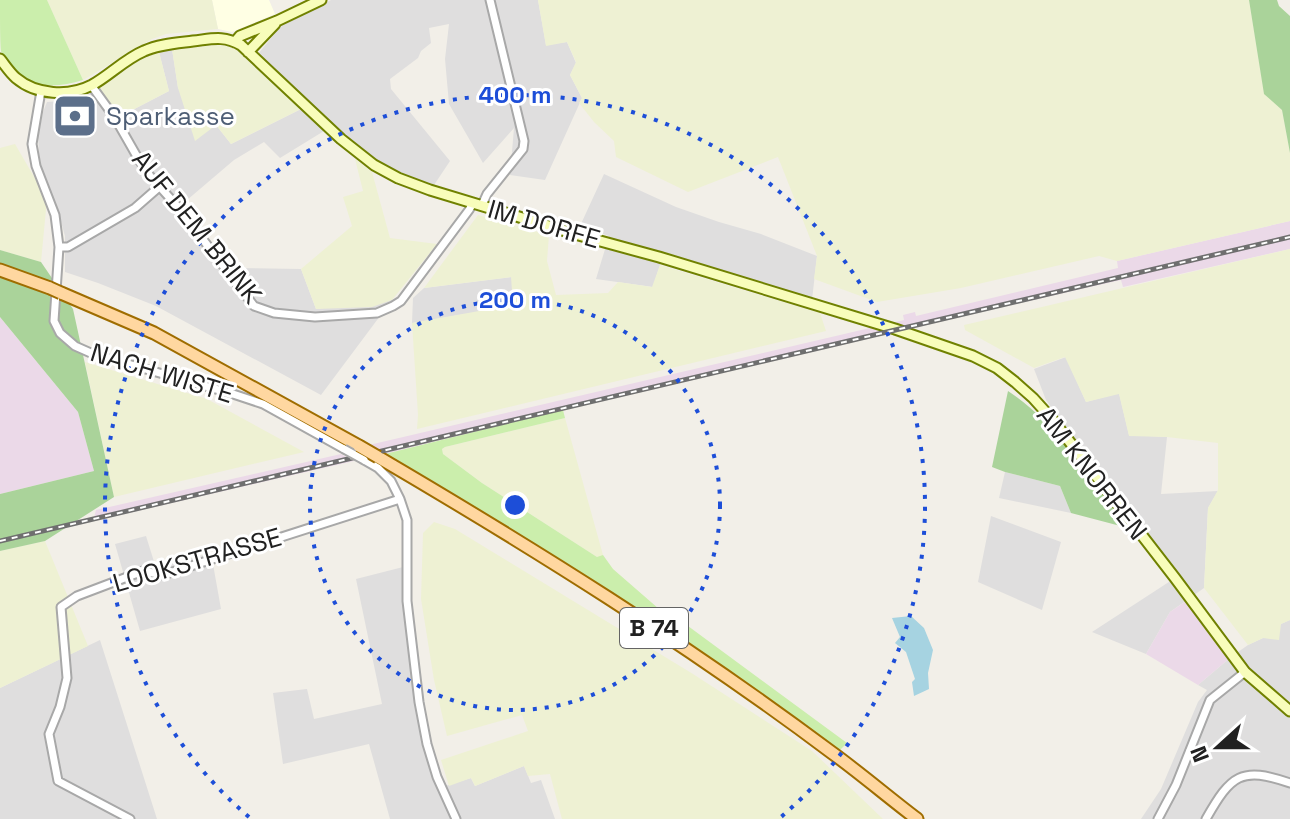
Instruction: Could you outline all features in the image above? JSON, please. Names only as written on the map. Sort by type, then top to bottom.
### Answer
[{"type":"main road","name":"B 74","points":[[0,270],[154,333],[359,446],[493,525],[703,661],[831,752],[917,819]]},
{"type":"street","points":[[0,59],[13,76],[25,85],[41,91],[62,93],[91,85],[135,55],[154,47],[221,38],[235,42],[240,36],[321,0]]},
{"type":"street","name":"AUF DEM BRINK","points":[[91,85],[115,118],[139,160],[254,306],[274,313],[315,317],[377,313],[401,301],[469,210],[487,194],[523,149],[524,141],[490,0]]},
{"type":"street","points":[[248,52],[277,21]]},
{"type":"street","name":"IM DORFE","points":[[235,42],[341,139],[374,165],[398,178],[895,329]]},
{"type":"street","name":"NACH WISTE","points":[[41,91],[32,144],[36,166],[55,215],[59,247],[54,321],[60,333],[75,346],[93,354],[263,404],[378,468],[391,481],[400,499]]},
{"type":"street","points":[[59,247],[68,247],[135,208],[159,187]]},
{"type":"street","name":"AM KNORREN","points":[[895,329],[973,356],[997,368],[1033,398],[1245,672],[1290,711]]},
{"type":"street","points":[[400,499],[407,520],[407,601],[419,702],[437,777],[456,819]]},
{"type":"street","name":"LOOKSTRASSE","points":[[130,819],[58,781],[49,734],[67,678],[61,607],[77,596],[143,571],[163,575],[400,499]]},
{"type":"street","points":[[1158,819],[1176,785],[1210,700],[1245,672]]},
{"type":"street","points":[[1206,819],[1235,778],[1254,773],[1290,783]]},
{"type":"shaded area","points":[[47,0],[212,0],[218,29],[166,34],[152,39],[83,80]]},
{"type":"shaded area","points":[[212,0],[269,0],[275,14],[232,32],[218,29]]},
{"type":"shaded area","points":[[331,0],[538,0],[546,45],[567,42],[576,63],[570,75],[582,98],[545,180],[510,175],[514,128],[483,163],[449,104],[445,59],[449,24],[429,28],[431,43],[418,58],[390,79],[391,89],[450,161],[432,188],[398,175],[365,154],[258,54],[281,26]]},
{"type":"shaded area","points":[[538,0],[1249,0],[1264,93],[1282,110],[1290,153],[1290,221],[1117,261],[1099,256],[961,288],[877,302],[814,279],[817,256],[778,157],[688,192],[616,157],[614,141],[579,103],[582,98],[570,75],[576,62],[567,42],[546,46]]},
{"type":"shaded area","points":[[230,46],[243,54],[301,109],[231,144],[216,125],[195,141],[178,88],[172,49]]},
{"type":"shaded area","points":[[172,49],[178,88],[231,144],[301,109],[324,131],[280,158],[264,142],[234,160],[180,206],[231,268],[301,269],[316,309],[392,300],[321,395],[156,306],[65,272],[65,236],[39,154],[38,137],[47,102],[73,100],[97,87],[119,117],[169,91],[159,52]]},
{"type":"shaded area","points":[[159,52],[169,91],[119,117],[97,87]]},
{"type":"shaded area","points":[[15,144],[47,199],[41,262],[0,250],[0,148]]},
{"type":"shaded area","points":[[355,159],[372,172],[390,238],[437,244],[392,300],[372,307],[316,309],[301,269],[352,226],[343,197],[363,191]]},
{"type":"shaded area","points":[[604,174],[676,207],[817,256],[812,300],[664,252],[653,287],[596,279],[609,236],[580,226]]},
{"type":"shaded area","points":[[478,215],[549,235],[547,261],[556,295],[608,293],[618,282],[652,287],[660,265],[820,313],[826,331],[417,429],[412,323],[513,305],[511,277],[424,288]]},
{"type":"shaded area","points":[[1290,221],[1290,249],[1123,287],[1121,280],[921,325],[385,454],[369,445],[904,320],[903,315],[915,312],[916,316],[1118,268],[1117,261]]},
{"type":"shaded area","points":[[1290,249],[1290,620],[1281,624],[1279,640],[1263,638],[1248,645],[1204,588],[1208,508],[1218,490],[1218,443],[1129,436],[1119,394],[1086,402],[1065,357],[1034,368],[965,330],[964,325]]},
{"type":"shaded area","points":[[512,277],[513,306],[412,323],[413,298],[424,288]]},
{"type":"shaded area","points":[[0,317],[78,412],[94,471],[0,494]]},
{"type":"shaded area","points":[[1066,357],[1086,402],[1119,393],[1129,435],[1167,437],[1161,494],[1218,491],[1208,508],[1204,588],[1170,612],[1146,654],[1092,632],[1175,578],[1046,400],[1034,369]]},
{"type":"shaded area","points":[[85,362],[207,399],[304,452],[114,497]]},
{"type":"shaded area","points":[[565,418],[603,555],[601,557],[482,483],[443,454],[445,447]]},
{"type":"shaded area","points":[[341,454],[354,461],[93,521],[96,510]]},
{"type":"shaded area","points":[[1005,472],[1060,486],[1071,513],[999,498]]},
{"type":"shaded area","points":[[991,516],[1061,542],[1042,610],[978,582]]},
{"type":"shaded area","points":[[434,522],[455,529],[693,674],[812,751],[883,819],[562,819],[550,774],[528,776],[524,766],[475,786],[471,778],[449,786],[441,760],[528,731],[522,715],[447,736],[421,599],[423,533]]},
{"type":"shaded area","points":[[146,536],[156,568],[211,553],[221,609],[140,631],[115,544]]},
{"type":"shaded area","points":[[45,541],[88,646],[0,688],[0,551]]},
{"type":"shaded area","points":[[411,565],[410,602],[431,749],[445,786],[471,778],[475,786],[524,766],[531,783],[541,780],[555,819],[390,819],[369,744],[283,764],[273,693],[307,689],[314,719],[382,704],[356,579]]},
{"type":"shaded area","points":[[1189,599],[1231,657],[1198,685],[1146,654],[1170,612]]},
{"type":"shaded area","points":[[1290,620],[1290,819],[1141,819],[1161,789],[1198,702],[1207,690],[1198,685],[1231,657]]},
{"type":"shaded area","points":[[100,640],[157,819],[0,819],[0,688]]},
{"type":"green space","points":[[0,0],[47,0],[83,80],[61,85],[42,84],[16,71],[1,51]]},
{"type":"green space","points":[[1249,0],[1277,0],[1290,16],[1290,153],[1282,110],[1264,94]]},
{"type":"green space","points":[[0,250],[41,262],[73,309],[114,497],[45,541],[0,551],[0,494],[94,471],[78,412],[0,317]]},
{"type":"green space","points":[[1008,391],[1059,437],[1128,528],[1071,513],[1060,486],[992,467]]},
{"type":"green space","points":[[563,410],[565,418],[445,447],[443,454],[482,483],[597,557],[603,555],[613,569],[659,609],[688,626],[847,743],[838,752],[502,525],[385,454]]},
{"type":"water","points":[[911,616],[924,628],[933,650],[928,673],[929,689],[914,696],[912,682],[915,679],[906,652],[895,643],[900,637],[892,618]]},
{"type":"railway","points":[[0,541],[1290,237]]},
{"type":"place","name":"Sparkasse","points":[[75,116]]}]
